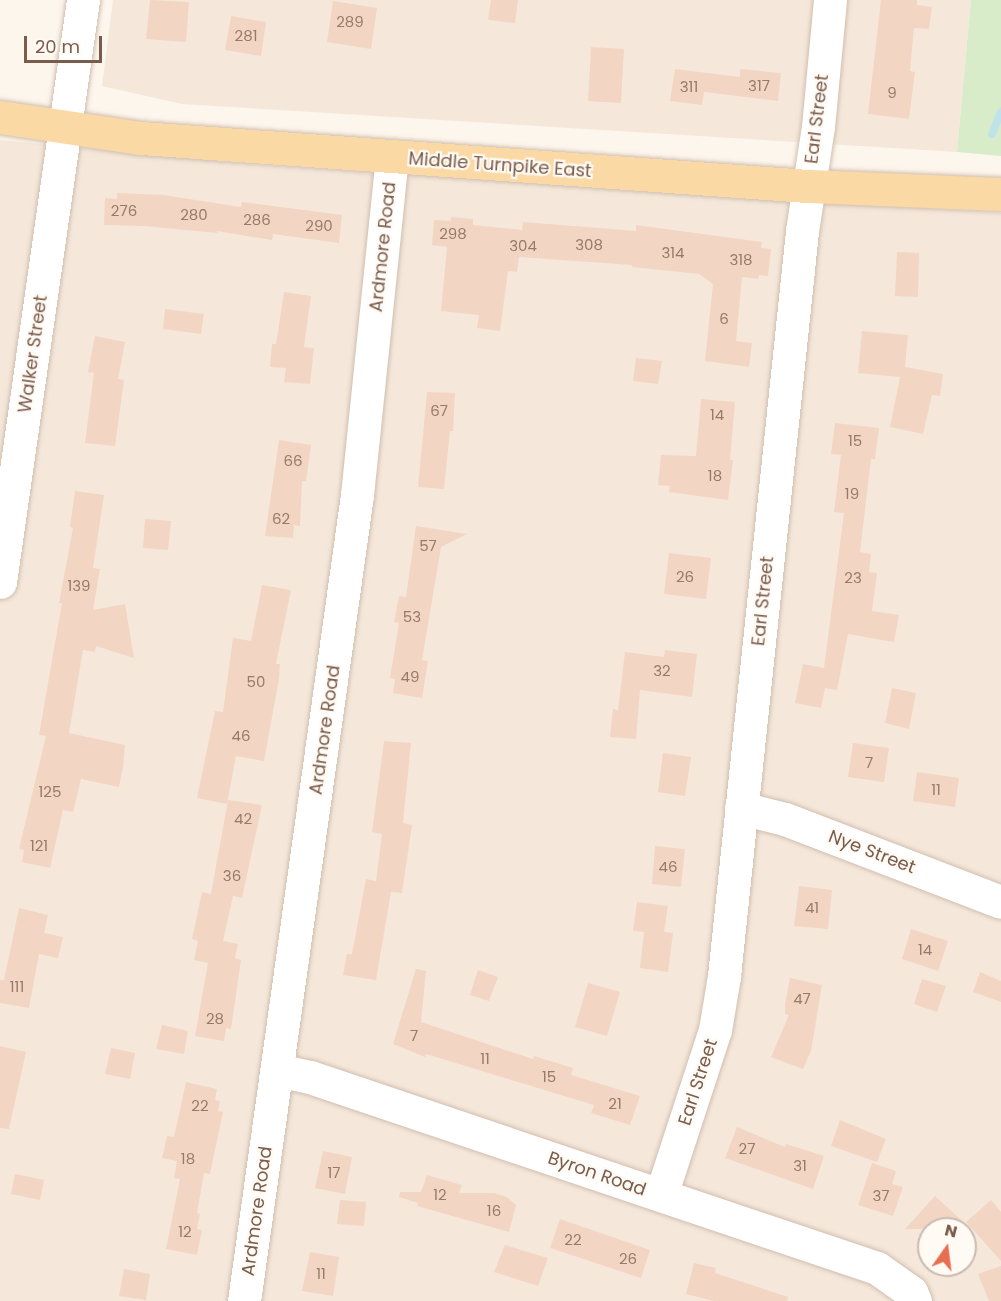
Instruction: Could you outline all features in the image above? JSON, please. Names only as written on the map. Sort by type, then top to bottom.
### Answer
[{"type":"main road","name":"Middle Turnpike East","points":[[0,117],[141,138],[808,186],[1001,194]]},
{"type":"street","name":"Walker Street","points":[[0,582],[83,0]]},
{"type":"street","name":"Earl Street","points":[[661,1195],[715,1030],[724,976],[830,0]]},
{"type":"street","name":"Ardmore Road","points":[[244,1301],[357,495],[392,157]]},
{"type":"street","name":"Nye Street","points":[[741,808],[785,819],[1001,902]]},
{"type":"street","name":"Byron Road","points":[[277,1070],[310,1077],[877,1268],[913,1296]]},
{"type":"shaded area","points":[[113,0],[971,0],[957,152],[182,104],[102,86]]},
{"type":"shaded area","points":[[0,140],[259,165],[1001,213],[1001,1301],[0,1301]]},
{"type":"green space","points":[[971,0],[1001,0],[1001,156],[957,152]]},
{"type":"building","points":[[150,0],[189,2],[186,42],[146,39]]},
{"type":"building","points":[[491,0],[518,0],[515,23],[488,20]]},
{"type":"building","points":[[881,0],[917,0],[917,5],[932,7],[929,29],[914,28],[910,71],[915,72],[909,119],[868,114]]},
{"type":"building","points":[[333,1],[377,8],[371,49],[327,42]]},
{"type":"building","points":[[231,16],[266,22],[261,56],[225,50]]},
{"type":"building","points":[[591,47],[624,49],[621,103],[588,101]]},
{"type":"building","points":[[675,69],[740,77],[740,69],[781,73],[778,101],[704,92],[702,105],[670,101]]},
{"type":"building","points":[[117,193],[163,195],[241,207],[242,202],[342,215],[339,243],[273,234],[272,240],[217,231],[217,233],[144,226],[104,225],[105,198],[117,199]]},
{"type":"building","points":[[451,217],[473,219],[473,225],[522,230],[523,222],[636,231],[636,225],[762,242],[761,248],[771,249],[768,276],[759,275],[758,279],[742,277],[736,341],[752,343],[749,367],[705,361],[713,284],[699,274],[632,267],[632,265],[519,257],[517,272],[508,271],[500,331],[477,328],[479,315],[441,311],[447,247],[432,245],[434,220],[451,221]]},
{"type":"building","points":[[897,252],[919,253],[918,297],[895,296]]},
{"type":"building","points":[[284,292],[311,296],[304,347],[314,348],[310,384],[284,382],[286,368],[270,367],[272,344],[276,344]]},
{"type":"building","points":[[165,309],[204,314],[201,334],[163,329]]},
{"type":"building","points":[[862,331],[908,335],[905,367],[943,374],[940,396],[932,395],[923,434],[890,427],[900,377],[858,373]]},
{"type":"building","points":[[95,336],[125,342],[118,379],[124,380],[115,446],[85,443],[94,373],[88,372]]},
{"type":"building","points":[[636,358],[662,361],[658,384],[633,381]]},
{"type":"building","points":[[427,392],[455,393],[453,431],[450,431],[444,489],[418,487]]},
{"type":"building","points":[[701,399],[735,402],[730,460],[733,460],[728,500],[669,492],[670,486],[658,485],[661,455],[696,456]]},
{"type":"building","points":[[835,423],[879,428],[875,459],[871,459],[860,552],[871,554],[869,572],[877,573],[872,611],[899,615],[894,642],[848,634],[837,690],[825,688],[821,708],[795,703],[803,664],[824,668],[844,513],[834,512],[841,455],[831,454]]},
{"type":"building","points":[[279,440],[311,445],[306,481],[302,481],[300,526],[294,525],[293,538],[265,536]]},
{"type":"building","points":[[75,491],[104,495],[93,568],[100,569],[93,610],[125,604],[134,658],[96,646],[95,652],[83,650],[69,733],[125,745],[123,767],[119,787],[81,779],[73,812],[63,810],[50,868],[22,862],[24,850],[19,849],[46,736],[39,735],[62,603],[59,603],[73,528],[70,527]]},
{"type":"building","points":[[145,519],[171,521],[168,550],[143,548]]},
{"type":"building","points":[[416,526],[467,534],[441,547],[422,660],[428,661],[422,698],[393,693],[395,679],[390,678],[399,623],[394,622],[399,596],[406,597]]},
{"type":"building","points":[[669,553],[711,558],[706,599],[664,594]]},
{"type":"building","points":[[262,585],[291,590],[276,664],[280,664],[279,679],[264,761],[236,756],[227,804],[197,798],[215,711],[223,712],[233,638],[251,641]]},
{"type":"building","points":[[665,650],[697,654],[692,697],[640,690],[636,739],[610,737],[613,709],[618,710],[625,652],[664,657]]},
{"type":"building","points":[[892,688],[916,693],[909,729],[885,723]]},
{"type":"building","points":[[384,741],[411,743],[403,823],[412,825],[402,893],[391,892],[376,980],[343,975],[347,954],[352,954],[366,879],[376,881],[382,834],[372,832]]},
{"type":"building","points":[[853,743],[889,748],[884,782],[848,777]]},
{"type":"building","points":[[663,753],[691,757],[685,796],[658,792]]},
{"type":"building","points":[[917,772],[959,778],[955,807],[913,801]]},
{"type":"building","points":[[228,800],[262,805],[242,898],[233,896],[223,941],[238,944],[235,958],[241,960],[231,1029],[226,1028],[224,1041],[195,1036],[208,963],[194,960],[198,941],[192,939],[202,892],[211,894]]},
{"type":"building","points":[[655,846],[685,849],[681,887],[652,884]]},
{"type":"building","points":[[799,886],[832,890],[828,929],[794,926]]},
{"type":"building","points":[[637,902],[668,906],[664,932],[673,933],[668,972],[640,968],[644,932],[633,931]]},
{"type":"building","points":[[19,908],[48,915],[44,933],[63,937],[58,958],[39,954],[29,1008],[0,1003],[0,980],[4,980]]},
{"type":"building","points":[[911,929],[948,941],[938,971],[902,959]]},
{"type":"building","points":[[416,969],[426,971],[421,1022],[533,1059],[534,1056],[573,1068],[571,1075],[640,1096],[630,1125],[591,1113],[594,1105],[426,1054],[425,1057],[393,1044]]},
{"type":"building","points":[[478,970],[498,977],[489,1001],[470,995]]},
{"type":"building","points":[[980,972],[1001,981],[1001,1002],[973,992]]},
{"type":"building","points":[[790,978],[822,985],[811,1051],[803,1069],[771,1057],[789,1015],[785,1014],[785,1004]]},
{"type":"building","points":[[922,979],[946,986],[937,1012],[914,1004]]},
{"type":"building","points":[[588,983],[620,992],[607,1036],[575,1027]]},
{"type":"building","points":[[162,1025],[188,1031],[184,1054],[156,1049]]},
{"type":"building","points":[[0,1046],[26,1052],[9,1129],[0,1128]]},
{"type":"building","points":[[111,1048],[135,1053],[130,1079],[105,1074]]},
{"type":"building","points":[[186,1082],[217,1089],[215,1100],[220,1101],[218,1111],[223,1112],[210,1174],[204,1173],[197,1213],[200,1214],[197,1229],[202,1230],[197,1255],[166,1249],[180,1179],[174,1178],[177,1161],[162,1158],[167,1136],[174,1137]]},
{"type":"building","points":[[840,1120],[886,1139],[877,1162],[831,1146]]},
{"type":"building","points":[[737,1127],[785,1147],[786,1144],[824,1156],[813,1189],[725,1158]]},
{"type":"building","points":[[323,1151],[352,1157],[345,1194],[315,1188]]},
{"type":"building","points":[[872,1163],[896,1171],[892,1184],[903,1187],[893,1216],[858,1205]]},
{"type":"building","points":[[15,1174],[44,1180],[40,1200],[11,1194]]},
{"type":"building","points":[[427,1175],[462,1185],[459,1193],[494,1193],[507,1197],[516,1205],[509,1232],[417,1206],[418,1203],[399,1197],[400,1192],[421,1192]]},
{"type":"building","points":[[935,1196],[958,1217],[917,1217],[917,1229],[905,1229]]},
{"type":"building","points":[[340,1200],[366,1202],[364,1226],[337,1224]]},
{"type":"building","points":[[991,1200],[1001,1212],[1001,1261],[977,1234],[977,1217],[972,1217]]},
{"type":"building","points":[[560,1219],[650,1250],[641,1278],[550,1248]]},
{"type":"building","points":[[505,1245],[548,1258],[538,1286],[494,1272]]},
{"type":"building","points":[[310,1252],[339,1257],[333,1296],[302,1291]]},
{"type":"building","points":[[694,1263],[716,1268],[715,1273],[788,1297],[787,1301],[714,1301],[686,1294]]},
{"type":"building","points":[[1001,1266],[1001,1301],[989,1301],[978,1274]]},
{"type":"building","points":[[124,1269],[150,1274],[146,1300],[119,1296]]},
{"type":"waterway","points":[[992,134],[1001,112]]}]
